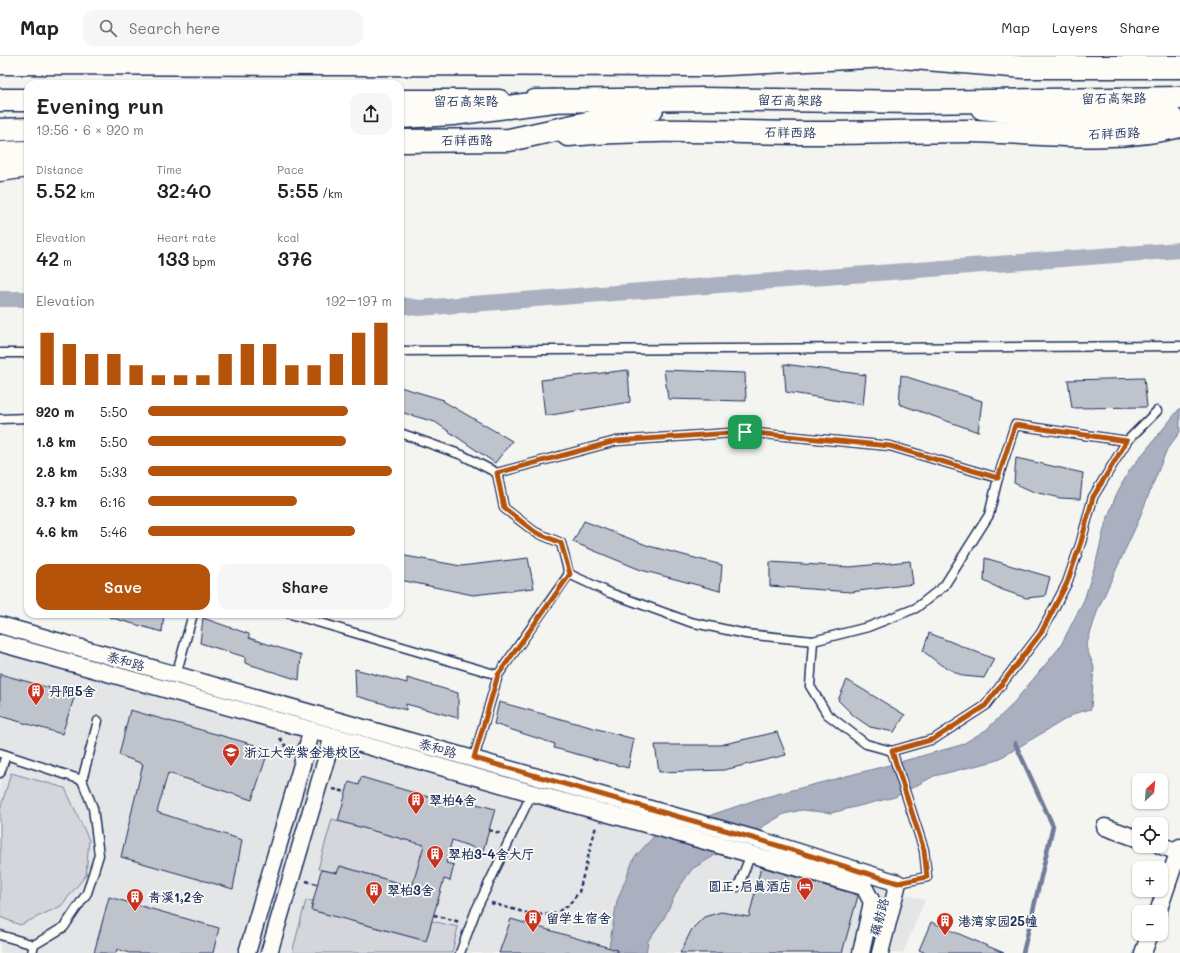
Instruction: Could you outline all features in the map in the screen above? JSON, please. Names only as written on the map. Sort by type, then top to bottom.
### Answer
[{"type":"main road","points":[[609,56],[707,65]]},
{"type":"main road","points":[[889,56],[1024,67],[1180,67]]},
{"type":"main road","points":[[0,63],[707,65],[893,56]]},
{"type":"main road","name":"留石高架路","points":[[404,101],[701,99],[920,102],[1180,98]]},
{"type":"main road","points":[[509,140],[701,99]]},
{"type":"main road","points":[[0,100],[24,100]]},
{"type":"main road","points":[[404,117],[453,114],[554,101]]},
{"type":"main road","name":"石祥西路","points":[[920,102],[1056,116],[1180,118]]},
{"type":"main road","name":"石祥西路","points":[[404,141],[509,140],[611,131],[817,133],[972,131],[1114,135],[1160,131],[1180,126]]},
{"type":"main road","points":[[0,130],[24,129]]},
{"type":"main road","points":[[0,153],[24,152]]},
{"type":"main road","points":[[0,170],[24,167]]},
{"type":"street","name":"泰和路","points":[[0,625],[664,812],[763,841],[893,882]]},
{"type":"street","name":"泰和路","points":[[0,642],[864,887],[872,902],[861,953]]},
{"type":"street","points":[[247,953],[312,730]]},
{"type":"street","points":[[269,953],[333,736]]},
{"type":"street","points":[[1105,827],[1132,837]]},
{"type":"street","points":[[1160,905],[1179,850],[1168,848]]},
{"type":"street","name":"藕舫路","points":[[868,953],[893,882]]},
{"type":"street","name":"藕舫路","points":[[880,953],[893,882]]},
{"type":"street","points":[[1144,953],[1148,941]]},
{"type":"lane","points":[[404,351],[1180,346]]},
{"type":"lane","points":[[0,353],[24,353]]},
{"type":"lane","points":[[813,641],[810,686],[827,714],[866,744],[892,751],[934,739],[985,706],[1041,633],[1067,583],[1081,542],[1093,497],[1127,441],[1157,411]]},
{"type":"lane","points":[[0,419],[24,418]]},
{"type":"lane","points":[[497,473],[504,508],[535,532],[561,543],[570,574],[610,593],[690,622],[746,634],[813,641],[868,626],[916,608],[944,586],[989,516],[998,478],[1015,425],[1127,441]]},
{"type":"lane","points":[[404,434],[462,455],[497,473],[616,441],[745,432],[890,446],[998,478]]},
{"type":"lane","points":[[474,758],[498,675],[570,574]]},
{"type":"lane","points":[[176,675],[192,618]]},
{"type":"lane","points":[[304,618],[498,675]]},
{"type":"lane","points":[[0,934],[33,949],[64,927],[87,893],[99,856],[93,808],[82,780],[98,721]]},
{"type":"lane","points":[[892,751],[924,850],[927,877],[893,882]]},
{"type":"lane","points":[[0,772],[3,754],[82,780]]},
{"type":"lane","points":[[460,953],[481,900],[532,793]]},
{"type":"lane","points":[[738,887],[746,853]]},
{"type":"path","points":[[274,736],[281,738],[293,756]]},
{"type":"path","points":[[332,788],[346,792]]},
{"type":"path","points":[[481,900],[534,915],[554,914],[568,906],[579,892],[600,812]]},
{"type":"path","points":[[305,881],[317,884]]},
{"type":"path","points":[[434,915],[470,925]]},
{"type":"shaded area","name":"浙江大学紫金港校区","points":[[0,634],[925,900],[903,953],[0,953]]},
{"type":"shaded area","points":[[11,773],[65,788],[89,840],[86,875],[61,906],[20,925],[0,917],[0,810]]},
{"type":"shaded area","points":[[332,819],[431,847],[419,889],[340,866],[337,873],[318,869]]},
{"type":"shaded area","points":[[306,900],[313,901],[311,910],[426,941],[432,921],[458,927],[452,953],[292,953]]},
{"type":"water","points":[[1180,408],[1180,432],[1167,449],[1137,524],[1098,609],[1086,647],[1094,667],[1091,709],[1076,713],[995,761],[934,776],[895,797],[831,813],[802,810],[784,814],[692,869],[678,889],[664,918],[648,941],[646,953],[608,953],[617,901],[634,858],[656,834],[758,799],[961,745],[986,730],[1010,707],[1060,647],[1084,600],[1096,562],[1105,525],[1116,495],[1129,471]]},
{"type":"building","points":[[784,364],[866,375],[863,405],[786,392]]},
{"type":"building","points":[[628,370],[630,402],[545,416],[541,380]]},
{"type":"building","points":[[664,370],[745,373],[746,401],[668,399]]},
{"type":"building","points":[[901,375],[982,401],[978,432],[899,404]]},
{"type":"building","points":[[1144,378],[1147,407],[1072,408],[1068,380]]},
{"type":"building","points":[[404,388],[444,400],[443,401],[512,441],[495,463],[435,422],[404,413]]},
{"type":"building","points":[[1016,458],[1083,473],[1080,499],[1060,498],[1034,492],[1014,483]]},
{"type":"building","points":[[584,521],[649,546],[722,565],[720,591],[641,570],[573,542]]},
{"type":"building","points":[[404,556],[461,566],[528,558],[534,588],[473,595],[404,581]]},
{"type":"building","points":[[985,558],[1050,577],[1045,596],[1026,598],[1003,590],[984,581]]},
{"type":"building","points":[[910,561],[913,584],[851,592],[770,586],[770,562],[850,567]]},
{"type":"building","points":[[113,618],[164,618],[162,632]]},
{"type":"building","points":[[203,618],[249,634],[249,638],[301,655],[299,680],[245,663],[245,657],[200,643]]},
{"type":"building","points":[[929,633],[994,659],[984,678],[963,676],[941,665],[923,651]]},
{"type":"building","points":[[355,669],[407,683],[407,678],[458,693],[458,718],[406,704],[406,710],[356,696]]},
{"type":"building","name":"丹阳5舍","points":[[0,674],[75,695],[62,734],[0,716]]},
{"type":"building","points":[[847,680],[905,715],[894,732],[870,727],[854,716],[838,700]]},
{"type":"building","points":[[499,702],[634,739],[628,768],[554,748],[555,744],[494,724]]},
{"type":"building","points":[[130,710],[269,749],[252,800],[168,773],[157,812],[242,840],[233,889],[121,857],[143,764],[119,755]]},
{"type":"building","points":[[777,732],[786,755],[724,770],[659,772],[655,745],[720,745]]},
{"type":"building","points":[[361,777],[452,804],[454,798],[495,809],[483,851],[452,840],[446,863],[454,865],[450,881],[444,879],[426,941],[311,910],[321,870],[337,873],[340,866],[412,887],[424,845],[338,821],[349,782],[359,785]]},
{"type":"building","name":"圆正·启真酒店","points":[[761,867],[858,895],[842,953],[680,953],[692,929],[704,917],[721,912],[749,917]]},
{"type":"building","name":"青溪1,2舍","points":[[109,897],[219,928],[213,953],[129,953],[117,949],[116,953],[94,953]]},
{"type":"building","name":"留学生宿舍","points":[[511,919],[617,950],[617,953],[499,953]]},
{"type":"building","name":"港湾家园25幢","points":[[931,922],[1004,953],[926,953],[919,950]]},
{"type":"waterway","points":[[404,306],[419,308],[1180,250]]},
{"type":"waterway","points":[[0,299],[24,299]]},
{"type":"waterway","points":[[1015,743],[1053,826],[1023,953]]},
{"type":"place","name":"丹阳5舍","points":[[36,706]]},
{"type":"place","name":"浙江大学紫金港校区","points":[[231,767]]},
{"type":"place","name":"翠柏4舍","points":[[416,815]]},
{"type":"place","name":"翠柏3-4舍大厅","points":[[435,869]]},
{"type":"place","name":"圆正·启真酒店","points":[[805,901]]},
{"type":"place","name":"翠柏3舍","points":[[374,905]]},
{"type":"place","name":"青溪1,2舍","points":[[135,912]]},
{"type":"place","name":"留学生宿舍","points":[[533,933]]},
{"type":"place","name":"港湾家园25幢","points":[[945,936]]},
{"type":"route","points":[[1015,425],[1127,441],[1093,497],[1081,542],[1067,583],[1041,633],[985,706],[934,739],[892,751],[924,850],[927,877],[898,883],[763,841],[474,758],[498,675],[570,574],[561,543],[535,532],[504,508],[497,473],[616,441],[745,432],[890,446],[998,478],[1015,425]]}]
